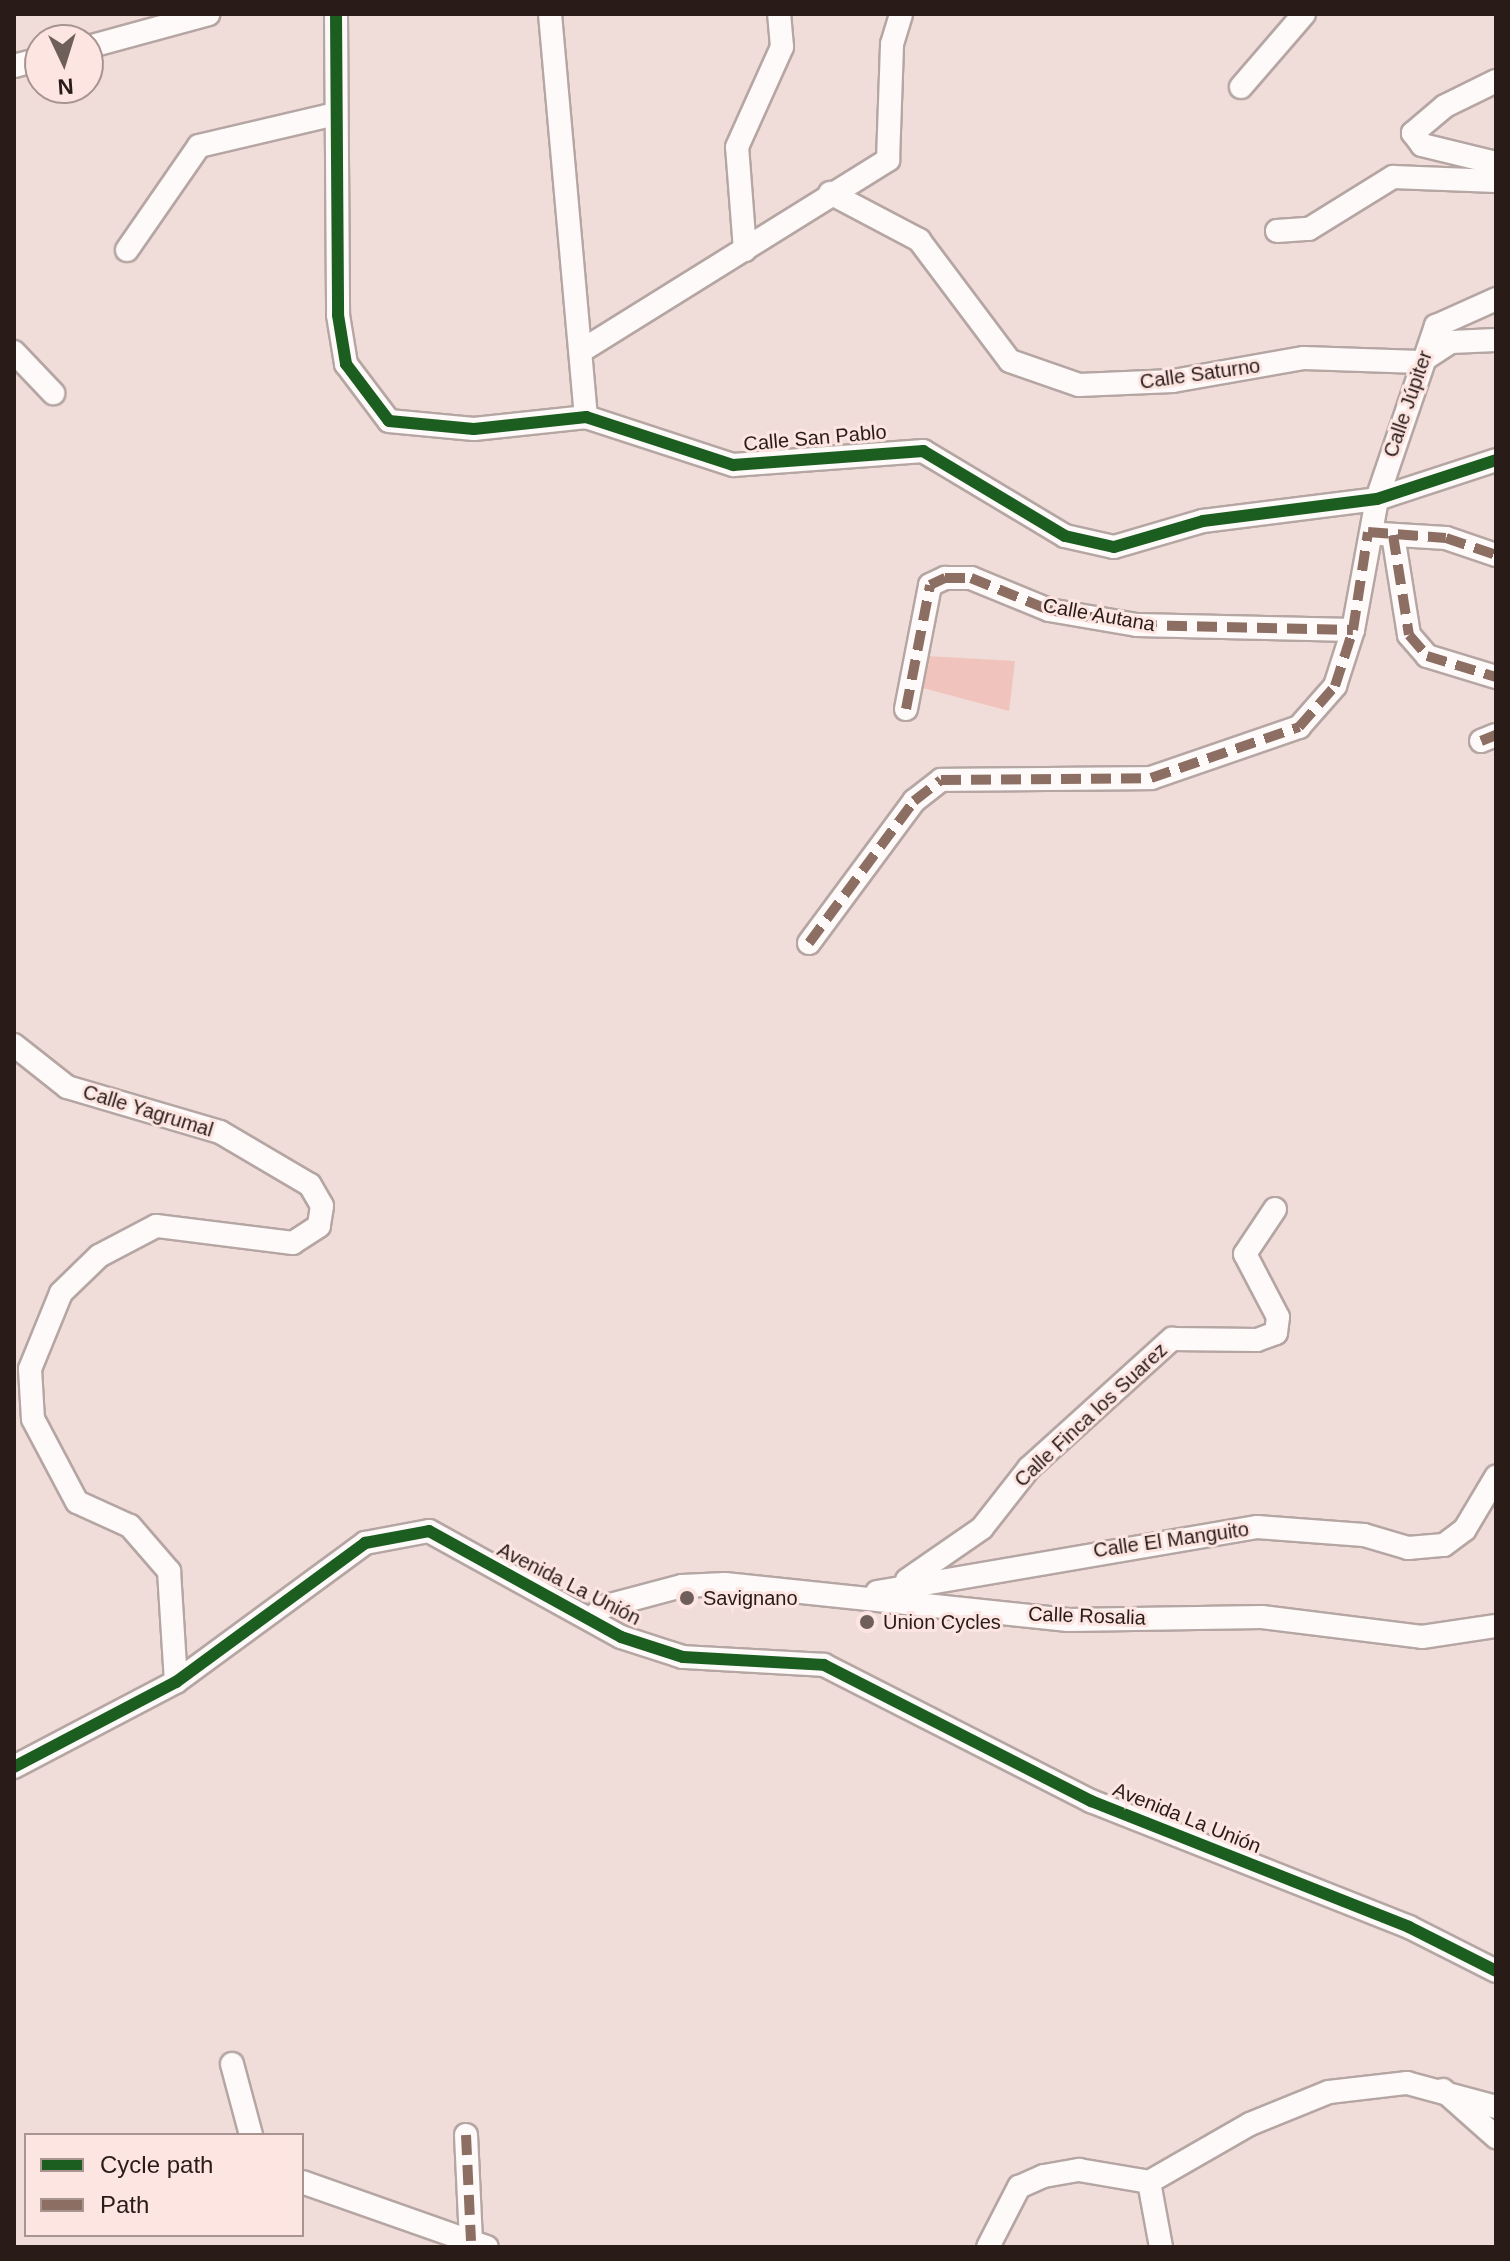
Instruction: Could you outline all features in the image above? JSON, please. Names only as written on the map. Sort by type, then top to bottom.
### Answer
[{"type":"street","points":[[104,43],[209,14]]},
{"type":"street","name":"Calle San Pablo","points":[[336,14],[338,315],[346,364],[389,421],[474,429],[586,417],[733,465],[923,451],[1065,536],[1114,547],[1203,521],[1377,499],[1496,460]]},
{"type":"street","points":[[550,14],[586,417]]},
{"type":"street","points":[[745,250],[737,147],[782,47],[779,14]]},
{"type":"street","points":[[581,351],[745,250],[830,193],[888,160],[892,44],[901,14]]},
{"type":"street","points":[[1241,87],[1304,14]]},
{"type":"street","points":[[1496,81],[1445,106],[1413,133],[1422,145],[1496,163]]},
{"type":"street","points":[[127,250],[199,146],[335,114]]},
{"type":"street","points":[[1277,231],[1309,229],[1393,177],[1496,181]]},
{"type":"street","name":"Calle Saturno","points":[[830,193],[919,240],[1010,361],[1079,385],[1173,381],[1304,358],[1420,362]]},
{"type":"street","name":"Calle Júpiter","points":[[809,943],[914,801],[941,780],[1151,778],[1253,748],[1299,727],[1335,686],[1353,630],[1368,532],[1377,499],[1420,362],[1436,326],[1496,299]]},
{"type":"street","points":[[1420,362],[1451,342],[1496,340]]},
{"type":"street","points":[[14,352],[53,393]]},
{"type":"street","points":[[1368,532],[1446,538],[1496,555]]},
{"type":"street","points":[[1393,535],[1409,635],[1427,656],[1496,677]]},
{"type":"street","name":"Calle Autana","points":[[906,709],[930,585],[945,578],[971,578],[1049,610],[1137,625],[1353,630]]},
{"type":"street","name":"Calle Yagrumal","points":[[14,1045],[67,1087],[220,1132],[310,1185],[322,1206],[319,1226],[293,1243],[156,1226],[99,1256],[61,1293],[30,1369],[33,1419],[77,1502],[130,1526],[169,1571],[176,1682]]},
{"type":"street","name":"Calle Finca los Suarez","points":[[896,1587],[982,1528],[1029,1468],[1172,1339],[1257,1340],[1276,1333],[1278,1317],[1245,1254],[1275,1209]]},
{"type":"street","name":"Calle El Manguito","points":[[860,1596],[896,1587],[1257,1527],[1364,1535],[1408,1548],[1444,1545],[1465,1529],[1496,1477]]},
{"type":"street","name":"Avenida La Unión","points":[[14,1767],[176,1682],[365,1543],[398,1531],[429,1531],[591,1620],[683,1657],[824,1665],[1091,1801],[1409,1927],[1496,1971]]},
{"type":"street","name":"Calle Rosalia","points":[[591,1620],[603,1607],[682,1586],[860,1596],[1068,1620],[1262,1617],[1422,1637],[1496,1626]]},
{"type":"street","points":[[232,2064],[250,2133]]},
{"type":"street","points":[[988,2247],[1019,2187],[1044,2176],[1079,2170],[1149,2182],[1250,2124],[1329,2092],[1367,2084],[1440,2086],[1496,2107]]},
{"type":"street","points":[[1440,2086],[1496,2137]]},
{"type":"street","points":[[304,2183],[479,2244],[466,2135]]},
{"type":"street","points":[[1149,2182],[1161,2247]]},
{"type":"shaded area","points":[[927,656],[1015,661],[1009,711],[923,688]]},
{"type":"marked path","points":[[809,943],[914,801],[941,780],[1151,778],[1299,727],[1335,686],[1353,630],[1368,532],[1446,538],[1496,555]]},
{"type":"marked path","points":[[1393,535],[1409,635],[1427,656],[1496,677]]},
{"type":"marked path","points":[[906,709],[930,585],[945,578],[971,578],[1049,610],[1137,625],[1353,630]]},
{"type":"marked path","points":[[1481,741],[1496,735]]},
{"type":"marked path","points":[[466,2135],[471,2241]]},
{"type":"cycle path","points":[[336,14],[338,315],[346,364],[389,421],[474,429],[586,417],[733,465],[923,451],[1065,536],[1114,547],[1203,521],[1377,499],[1496,460]]},
{"type":"cycle path","points":[[14,1767],[176,1682],[365,1543],[429,1531],[621,1637],[683,1657],[824,1665],[1091,1801],[1409,1927],[1496,1971]]},
{"type":"place","name":"Savignano","points":[[687,1598]]},
{"type":"place","name":"Union Cycles","points":[[867,1622]]}]
